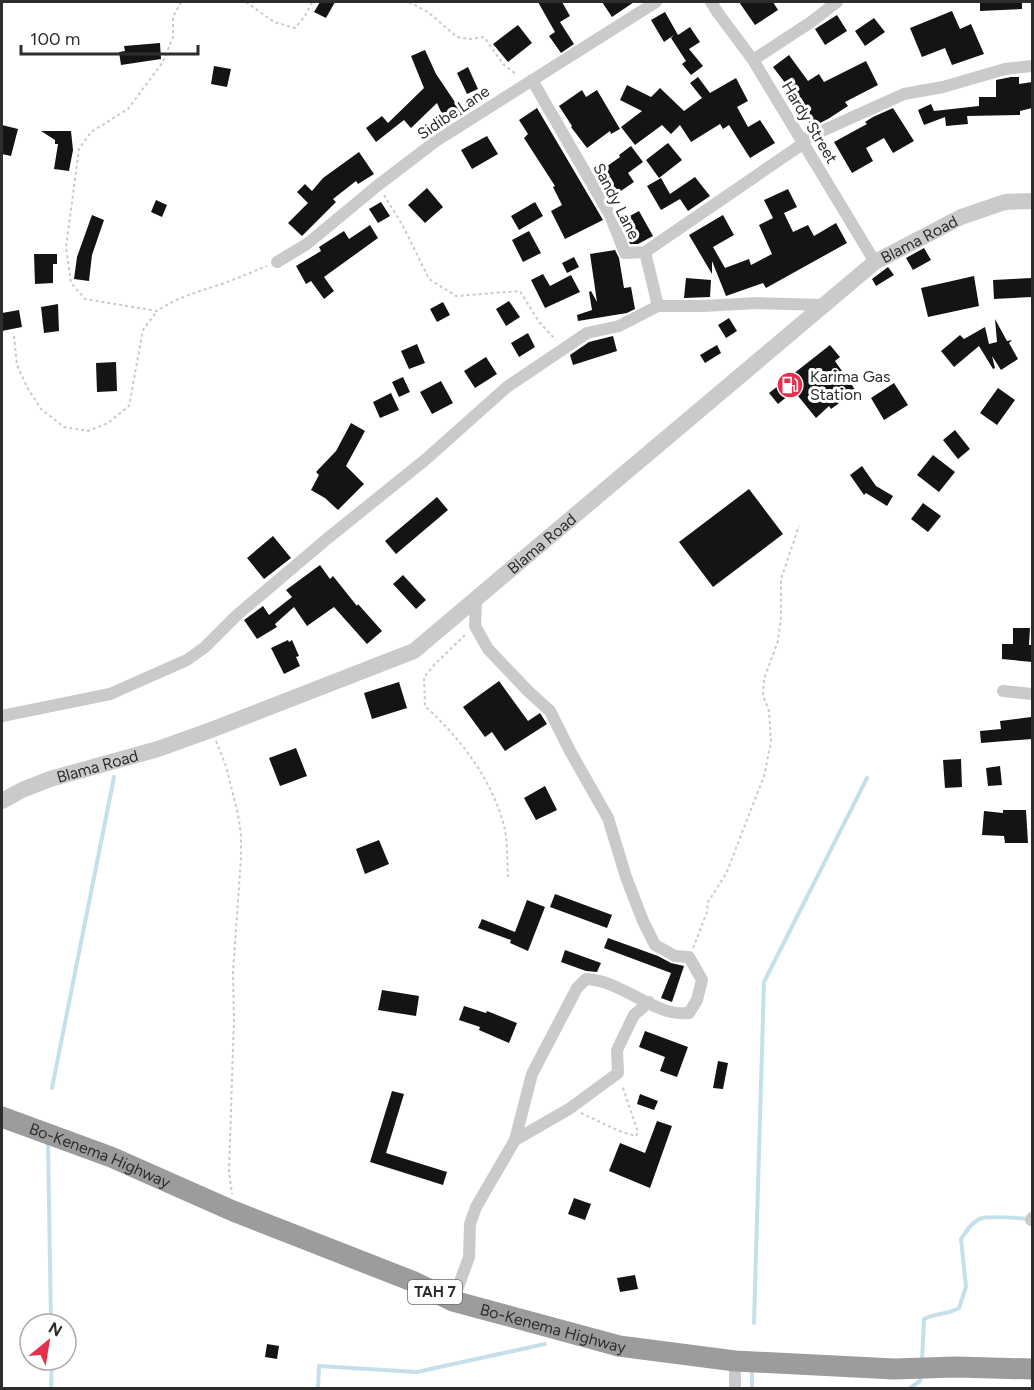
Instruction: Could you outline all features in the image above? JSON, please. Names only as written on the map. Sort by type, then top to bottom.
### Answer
[{"type":"highway","name":"Bo-Kenema Highway","points":[[2,1116],[111,1157],[234,1211],[412,1281],[453,1301],[619,1346],[735,1360],[894,1369],[956,1367],[1032,1369]]},
{"type":"street","name":"Sidibe Lane","points":[[277,262],[307,244],[436,141],[657,2]]},
{"type":"street","name":"Hardy Street","points":[[711,2],[753,60],[875,262]]},
{"type":"street","points":[[753,60],[837,2]]},
{"type":"street","points":[[645,252],[803,142],[904,94],[944,87],[1005,69],[1032,66]]},
{"type":"street","name":"Sandy Lane","points":[[532,80],[610,215],[625,253],[645,252],[658,306]]},
{"type":"street","name":"Blama Road","points":[[2,801],[50,779],[158,749],[211,730],[414,651],[875,262],[961,217],[1005,202],[1032,201]]},
{"type":"street","points":[[2,716],[110,694],[187,660],[205,647],[237,615],[320,545],[425,460],[507,387],[587,333],[619,326],[658,306],[757,303],[823,305]]},
{"type":"street","points":[[453,1301],[470,1257],[470,1224],[476,1207],[515,1140],[532,1074],[577,988],[586,979],[600,979],[664,1010],[678,1014],[689,1012],[697,1000],[702,980],[689,957],[675,956],[655,945],[626,877],[608,818],[550,711],[488,649],[475,626],[476,599]]},
{"type":"street","points":[[1003,691],[1032,694]]},
{"type":"street","points":[[515,1140],[569,1109],[618,1073],[617,1050],[634,1015],[648,1002]]},
{"type":"street","points":[[735,1360],[735,1389]]},
{"type":"path","points":[[157,311],[85,299],[71,283],[66,247],[79,149],[91,132],[128,109],[163,63],[173,37],[173,17],[182,2]]},
{"type":"path","points":[[246,2],[274,22],[295,28],[305,16],[312,2]]},
{"type":"path","points":[[409,2],[428,12],[457,37],[470,39],[484,37],[503,63],[515,74],[532,80]]},
{"type":"path","points":[[377,186],[403,226],[429,279],[456,296],[520,291],[539,322],[564,349]]},
{"type":"path","points":[[14,336],[18,365],[27,387],[41,410],[64,427],[88,431],[108,423],[129,406],[142,330],[157,311],[168,303],[193,292],[227,282],[277,262]]},
{"type":"path","points":[[689,957],[707,912],[708,902],[726,874],[764,776],[771,741],[769,711],[763,694],[764,679],[778,641],[781,617],[781,579],[799,526]]},
{"type":"path","points":[[475,626],[424,676],[424,706],[442,722],[468,753],[491,791],[504,826],[508,877]]},
{"type":"path","points":[[211,730],[226,766],[241,835],[242,858],[233,972],[234,1030],[229,1171],[234,1211]]},
{"type":"path","points":[[569,1109],[636,1136],[638,1132],[618,1073]]},
{"type":"building","points":[[320,2],[335,2],[326,18],[314,12]]},
{"type":"building","points":[[538,2],[562,2],[570,16],[560,22],[574,44],[561,53],[549,36],[555,32]]},
{"type":"building","points":[[602,2],[634,2],[612,17]]},
{"type":"building","points":[[739,2],[773,2],[778,10],[755,25]]},
{"type":"building","points":[[980,2],[1022,2],[1022,9],[980,11]]},
{"type":"building","points":[[952,11],[960,29],[971,24],[984,54],[952,65],[945,48],[922,57],[910,28]]},
{"type":"building","points":[[665,12],[678,35],[690,27],[700,42],[689,49],[703,66],[691,75],[682,64],[686,61],[671,38],[674,35],[664,42],[651,20]]},
{"type":"building","points":[[837,15],[847,31],[825,45],[815,29]]},
{"type":"building","points":[[874,18],[885,32],[865,46],[855,31]]},
{"type":"building","points":[[518,25],[532,43],[508,62],[493,44]]},
{"type":"building","points":[[160,43],[161,59],[121,65],[119,52],[125,51],[124,46]]},
{"type":"building","points":[[425,50],[436,74],[463,114],[446,123],[437,103],[411,128],[404,120],[376,142],[366,128],[382,116],[388,123],[424,88],[411,56]]},
{"type":"building","points":[[789,55],[808,81],[819,74],[824,82],[866,61],[878,85],[845,102],[848,106],[812,127],[790,94],[792,92],[773,67]]},
{"type":"building","points":[[214,66],[231,69],[227,87],[211,84]]},
{"type":"building","points":[[468,67],[478,89],[467,94],[457,73]]},
{"type":"building","points":[[698,77],[710,93],[736,78],[748,101],[737,107],[748,127],[760,120],[775,143],[750,158],[729,125],[723,129],[720,124],[691,142],[680,125],[671,134],[662,125],[635,145],[621,127],[642,111],[620,100],[627,85],[651,97],[660,88],[684,111],[702,98],[690,83]]},
{"type":"building","points":[[1019,77],[1019,84],[1032,82],[1032,108],[1020,111],[1020,115],[967,116],[968,124],[946,126],[945,117],[924,125],[918,110],[931,104],[934,111],[979,106],[979,97],[996,97],[996,80]]},
{"type":"building","points":[[582,90],[586,97],[597,90],[620,129],[611,134],[610,131],[587,148],[559,106]]},
{"type":"building","points":[[537,108],[603,220],[565,239],[551,211],[562,205],[553,187],[555,186],[524,138],[528,134],[519,120]]},
{"type":"building","points":[[893,108],[914,141],[893,153],[884,138],[866,148],[873,161],[852,173],[834,142],[867,124],[865,122],[873,117]]},
{"type":"building","points":[[2,125],[18,129],[11,156],[2,154]]},
{"type":"building","points":[[41,131],[71,131],[73,150],[69,171],[54,169],[58,144],[55,144],[55,140]]},
{"type":"building","points":[[487,136],[498,154],[472,169],[461,150]]},
{"type":"building","points":[[668,143],[682,160],[659,178],[646,160]]},
{"type":"building","points":[[631,146],[643,162],[628,173],[634,182],[612,197],[596,174]]},
{"type":"building","points":[[359,152],[374,174],[358,184],[356,181],[333,199],[336,202],[302,236],[288,223],[308,203],[297,192],[305,184],[312,191],[323,178]]},
{"type":"building","points":[[695,177],[710,196],[688,211],[680,199],[661,210],[647,186],[661,178],[670,194]]},
{"type":"building","points":[[427,188],[443,207],[425,223],[408,205]]},
{"type":"building","points":[[788,189],[797,207],[784,213],[793,232],[808,225],[814,236],[836,223],[847,243],[766,288],[763,283],[726,296],[712,261],[712,274],[689,235],[723,215],[734,235],[713,247],[725,268],[749,259],[751,265],[772,254],[759,225],[773,218],[764,200]]},
{"type":"building","points":[[156,200],[167,205],[162,217],[151,212]]},
{"type":"building","points":[[381,202],[390,216],[378,223],[369,209]]},
{"type":"building","points":[[535,202],[543,216],[519,230],[511,216]]},
{"type":"building","points":[[639,211],[653,236],[638,244],[630,244],[625,231],[633,227],[628,217]]},
{"type":"building","points":[[92,215],[104,220],[92,255],[89,281],[74,279],[77,257]]},
{"type":"building","points":[[370,225],[378,238],[324,277],[334,291],[324,299],[311,281],[306,284],[296,266],[321,251],[319,247],[344,231],[349,239]]},
{"type":"building","points":[[529,231],[541,253],[523,262],[512,240]]},
{"type":"building","points":[[924,248],[931,260],[913,270],[906,258]]},
{"type":"building","points":[[615,250],[619,258],[624,288],[631,287],[635,309],[627,313],[578,321],[577,315],[592,310],[589,292],[591,291],[597,302],[590,254]]},
{"type":"building","points":[[34,254],[57,254],[57,264],[53,264],[53,283],[35,284]]},
{"type":"building","points":[[574,257],[579,267],[567,273],[562,263]]},
{"type":"building","points":[[888,267],[894,275],[876,286],[872,279]]},
{"type":"building","points":[[543,274],[550,286],[571,275],[580,292],[545,308],[531,280]]},
{"type":"building","points":[[974,276],[979,306],[928,317],[921,288]]},
{"type":"building","points":[[686,278],[711,280],[710,297],[684,298]]},
{"type":"building","points":[[1032,278],[1032,297],[994,299],[993,280]]},
{"type":"building","points":[[509,301],[520,317],[506,326],[496,309]]},
{"type":"building","points":[[443,302],[450,315],[437,322],[430,309]]},
{"type":"building","points":[[58,304],[59,331],[44,333],[41,307]]},
{"type":"building","points":[[19,310],[22,327],[2,331],[2,313]]},
{"type":"building","points":[[729,318],[737,331],[726,338],[718,325]]},
{"type":"building","points":[[995,319],[1007,341],[1012,340],[1009,343],[1018,359],[1001,370],[992,356],[995,368],[993,369],[979,346],[954,367],[941,351],[960,335],[964,339],[985,327],[989,344],[997,342]]},
{"type":"building","points":[[528,333],[535,347],[519,357],[511,343]]},
{"type":"building","points":[[613,336],[617,351],[573,365],[570,355],[589,342]]},
{"type":"building","points":[[417,344],[425,363],[409,369],[401,351]]},
{"type":"building","points":[[717,345],[721,353],[705,363],[700,355]]},
{"type":"building","points":[[830,345],[840,357],[835,361],[856,391],[831,409],[829,406],[816,418],[794,391],[778,404],[769,393]]},
{"type":"building","points":[[486,357],[497,374],[475,388],[464,371]]},
{"type":"building","points":[[116,362],[117,391],[97,392],[96,363]]},
{"type":"building","points":[[403,377],[410,392],[399,397],[392,382]]},
{"type":"building","points":[[441,381],[453,403],[432,414],[420,392]]},
{"type":"building","points":[[894,383],[908,405],[884,420],[871,398]]},
{"type":"building","points":[[998,388],[1015,400],[997,425],[980,413]]},
{"type":"building","points":[[391,393],[399,410],[380,418],[373,402]]},
{"type":"building","points":[[351,423],[365,431],[346,466],[364,484],[338,510],[325,498],[311,490],[319,475],[316,472],[336,451]]},
{"type":"building","points":[[955,430],[970,449],[958,459],[943,440]]},
{"type":"building","points":[[933,455],[955,472],[939,492],[917,475]]},
{"type":"building","points":[[862,466],[876,486],[893,496],[887,506],[866,493],[864,495],[850,475]]},
{"type":"building","points":[[749,489],[783,534],[713,587],[679,542]]},
{"type":"building","points":[[437,497],[448,510],[396,554],[385,541]]},
{"type":"building","points":[[923,503],[941,516],[928,532],[911,519]]},
{"type":"building","points":[[273,536],[291,558],[264,579],[247,558]]},
{"type":"building","points":[[320,565],[330,579],[333,576],[357,606],[358,604],[382,631],[367,644],[334,607],[307,626],[294,607],[275,624],[277,627],[257,639],[244,620],[263,606],[269,615],[292,597],[286,590]]},
{"type":"building","points":[[403,575],[426,600],[416,609],[393,584]]},
{"type":"building","points":[[1013,628],[1030,628],[1029,645],[1032,645],[1032,662],[1002,659],[1002,644],[1013,644]]},
{"type":"building","points":[[288,640],[289,642],[292,640],[299,656],[296,657],[300,666],[284,674],[271,648]]},
{"type":"building","points":[[499,681],[528,721],[540,713],[547,724],[505,751],[492,732],[485,737],[463,707]]},
{"type":"building","points":[[399,682],[407,708],[372,719],[364,693]]},
{"type":"building","points":[[1031,717],[1032,739],[981,743],[980,731],[1001,729],[1000,721]]},
{"type":"building","points":[[296,748],[307,776],[280,786],[269,758]]},
{"type":"building","points":[[961,759],[962,787],[945,788],[943,760]]},
{"type":"building","points":[[1000,766],[1002,785],[988,786],[986,768]]},
{"type":"building","points":[[545,786],[557,810],[536,820],[524,798]]},
{"type":"building","points":[[1003,810],[1026,810],[1028,843],[1005,843],[1004,836],[982,835],[984,811],[1003,813]]},
{"type":"building","points":[[379,840],[389,864],[365,874],[356,849]]},
{"type":"building","points":[[555,894],[612,915],[607,928],[550,907]]},
{"type":"building","points":[[527,900],[545,907],[528,951],[510,943],[511,940],[478,928],[482,919],[515,932]]},
{"type":"building","points":[[608,938],[684,966],[672,1002],[661,998],[671,973],[604,948]]},
{"type":"building","points":[[565,950],[601,963],[597,972],[586,971],[561,962]]},
{"type":"building","points":[[382,990],[419,996],[416,1016],[378,1010]]},
{"type":"building","points":[[464,1006],[486,1013],[487,1011],[517,1023],[509,1043],[479,1030],[480,1027],[459,1020]]},
{"type":"building","points":[[645,1031],[688,1047],[677,1077],[660,1071],[665,1057],[639,1047]]},
{"type":"building","points":[[718,1061],[728,1063],[723,1089],[713,1088]]},
{"type":"building","points":[[392,1091],[404,1094],[386,1153],[447,1172],[443,1185],[370,1162]]},
{"type":"building","points":[[640,1094],[658,1101],[654,1110],[637,1104]]},
{"type":"building","points":[[657,1121],[672,1126],[650,1188],[609,1171],[620,1143],[645,1153]]},
{"type":"building","points":[[574,1198],[591,1204],[585,1220],[568,1214]]},
{"type":"building","points":[[635,1275],[638,1289],[620,1292],[617,1278]]},
{"type":"building","points":[[267,1344],[279,1346],[277,1359],[265,1357]]},
{"type":"waterway","points":[[52,1088],[114,777]]},
{"type":"waterway","points":[[754,1323],[764,982],[867,778]]},
{"type":"waterway","points":[[48,1141],[51,1312]]},
{"type":"waterway","points":[[922,1361],[924,1319],[959,1308],[966,1287],[961,1239],[967,1230],[982,1218],[1028,1219]]},
{"type":"waterway","points":[[318,1388],[319,1366],[417,1372],[545,1344]]},
{"type":"waterway","points":[[51,1388],[52,1372]]},
{"type":"waterway","points":[[752,1373],[752,1388]]},
{"type":"waterway","points":[[910,1388],[920,1381],[921,1375]]},
{"type":"place","name":"Karima Gas Station","points":[[790,385]]}]
